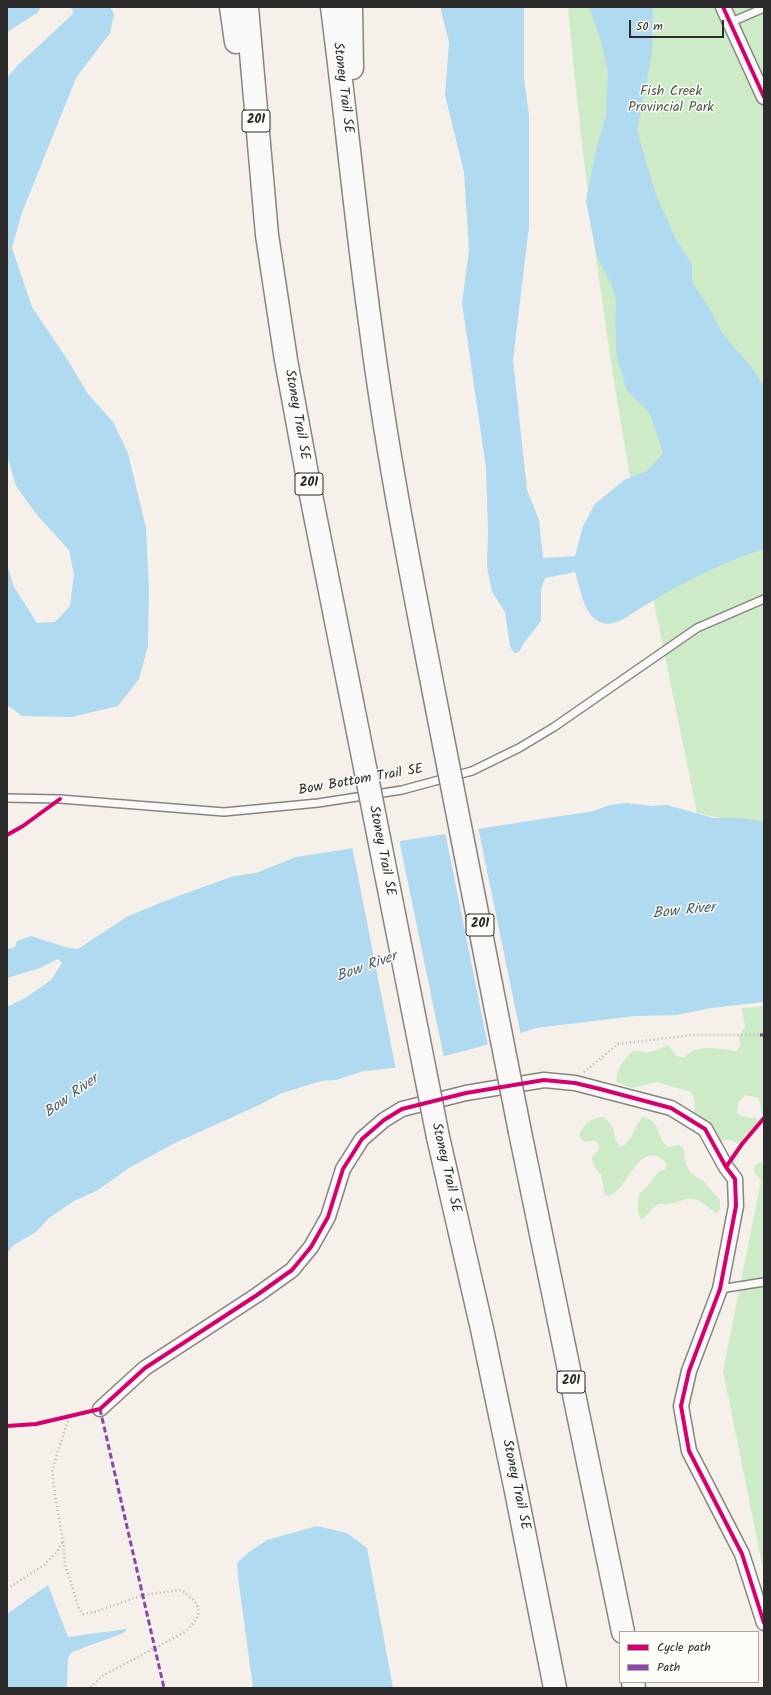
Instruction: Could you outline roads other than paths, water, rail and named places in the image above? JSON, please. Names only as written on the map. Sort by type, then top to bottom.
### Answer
[{"type":"highway","points":[[231,7],[266,235]]},
{"type":"highway","name":"Stoney Trail SE","points":[[247,7],[266,235],[286,360],[310,490],[438,1138],[482,1329],[516,1491],[554,1686]]},
{"type":"highway","name":"Stoney Trail SE","points":[[332,7],[372,338],[398,505],[520,1132],[623,1631]]},
{"type":"highway","points":[[351,7],[357,219]]},
{"type":"street","points":[[723,7],[764,98]]},
{"type":"street","points":[[100,1409],[144,1368],[257,1295],[292,1270],[311,1247],[328,1217],[343,1169],[362,1139],[384,1120],[402,1110],[466,1093],[544,1080],[575,1083],[671,1108],[704,1128],[726,1167],[735,1179],[736,1206],[720,1289],[689,1371],[681,1406],[689,1452],[742,1554],[764,1623]]},
{"type":"lane","points":[[729,23],[764,8]]},
{"type":"lane","name":"Bow Bottom Trail SE","points":[[7,798],[60,799],[224,812],[318,803],[402,790],[444,779],[472,771],[519,748],[554,727],[697,628],[764,599]]},
{"type":"lane","points":[[720,1289],[764,1282]]},
{"type":"water","points":[[7,7],[41,7],[37,13],[7,32]]},
{"type":"water","points":[[72,7],[110,7],[114,14],[110,33],[76,78],[21,215],[12,248],[32,307],[69,362],[88,394],[113,422],[128,453],[146,528],[149,591],[148,646],[139,679],[118,706],[71,717],[22,716],[7,705],[7,565],[14,587],[37,623],[55,622],[70,606],[74,575],[69,550],[37,515],[16,486],[7,455],[7,78],[17,66],[73,14]]},
{"type":"water","points":[[441,7],[524,7],[524,78],[529,116],[529,226],[513,360],[527,490],[539,520],[543,558],[575,556],[583,526],[595,504],[624,480],[647,471],[663,453],[650,414],[627,390],[617,358],[615,322],[616,301],[611,283],[597,257],[586,201],[595,154],[606,116],[608,72],[601,41],[589,7],[653,7],[652,53],[637,131],[656,195],[676,239],[692,265],[692,282],[706,303],[723,334],[753,369],[764,388],[764,549],[733,560],[701,575],[655,599],[618,622],[608,624],[597,620],[587,609],[575,572],[545,578],[541,589],[541,621],[519,652],[514,653],[510,646],[505,612],[492,592],[487,566],[488,531],[486,468],[462,303],[469,250],[464,172],[445,95],[449,42]]},
{"type":"water","name":"Bow River","points":[[627,803],[651,806],[667,805],[714,818],[739,818],[764,821],[764,1002],[711,1008],[677,1015],[635,1016],[536,1028],[479,1047],[402,1067],[364,1071],[336,1080],[321,1081],[282,1093],[175,1143],[129,1168],[98,1190],[74,1201],[49,1218],[36,1232],[14,1245],[7,1253],[7,1007],[25,998],[51,980],[62,963],[58,959],[40,968],[7,978],[7,949],[15,947],[17,941],[31,936],[65,947],[78,949],[128,916],[234,876],[256,873],[296,857],[594,811],[609,805]]},
{"type":"water","points":[[317,1526],[347,1533],[367,1548],[393,1688],[253,1688],[237,1563],[249,1552],[267,1540]]},
{"type":"water","points":[[48,1585],[68,1637],[126,1629],[126,1631],[72,1652],[68,1658],[67,1685],[65,1688],[7,1688],[7,1614]]},
{"type":"park label","name":"Fish Creek Provincial Park","points":[[671,102]]}]
